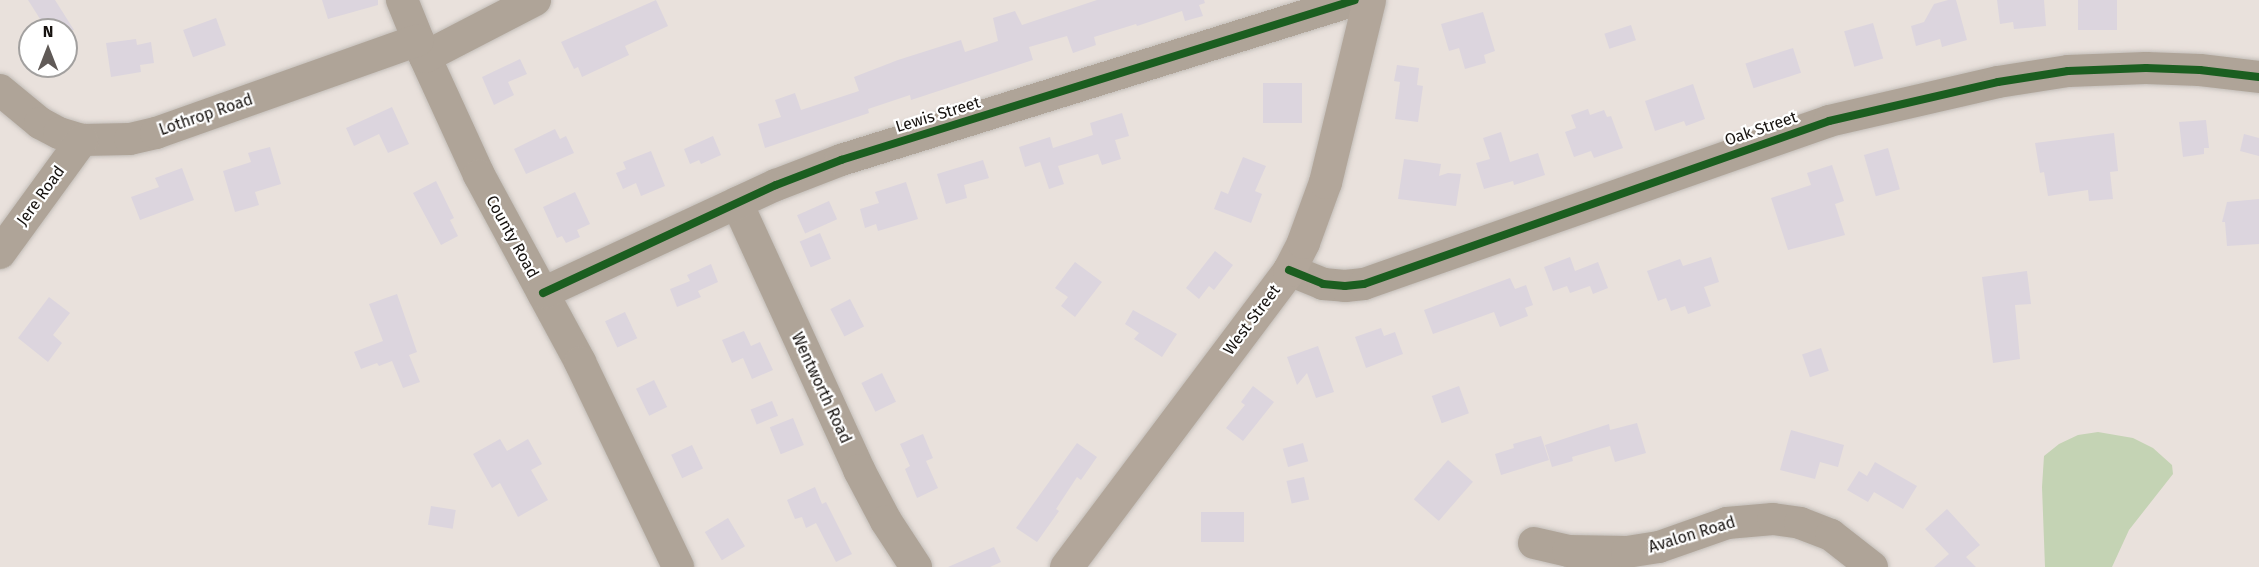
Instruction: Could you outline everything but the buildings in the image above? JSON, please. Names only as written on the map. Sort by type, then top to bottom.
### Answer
[{"type":"main road","name":"West Street","points":[[1066,567],[1289,270],[1303,242],[1325,182],[1369,0]]},
{"type":"street","name":"County Road","points":[[402,0],[421,49],[495,209],[580,362],[678,567]]},
{"type":"street","name":"Lothrop Road","points":[[0,90],[40,123],[81,140],[130,139],[156,133],[421,49],[535,0]]},
{"type":"street","name":"Lewis Street","points":[[543,293],[737,203],[841,160],[1355,0]]},
{"type":"street","name":"Oak Street","points":[[1289,270],[1323,284],[1345,286],[1364,284],[1828,121],[1998,82],[2068,71],[2146,68],[2200,70],[2259,77]]},
{"type":"street","name":"Jere Road","points":[[0,253],[81,140]]},
{"type":"street","name":"Wentworth Road","points":[[737,203],[859,470],[886,521],[916,567]]},
{"type":"street","name":"Avalon Road","points":[[1534,543],[1568,551],[1628,552],[1659,547],[1734,522],[1773,519],[1800,523],[1831,535],[1872,567]]},
{"type":"green space","points":[[2098,432],[2133,438],[2153,448],[2172,465],[2173,474],[2129,530],[2112,567],[2045,567],[2042,487],[2044,456],[2059,444],[2078,435]]},
{"type":"cycle path","points":[[543,293],[776,185],[841,160],[1355,0]]},
{"type":"cycle path","points":[[1289,270],[1323,284],[1345,286],[1364,284],[1829,121],[1998,82],[2068,71],[2146,68],[2200,70],[2259,77]]}]
